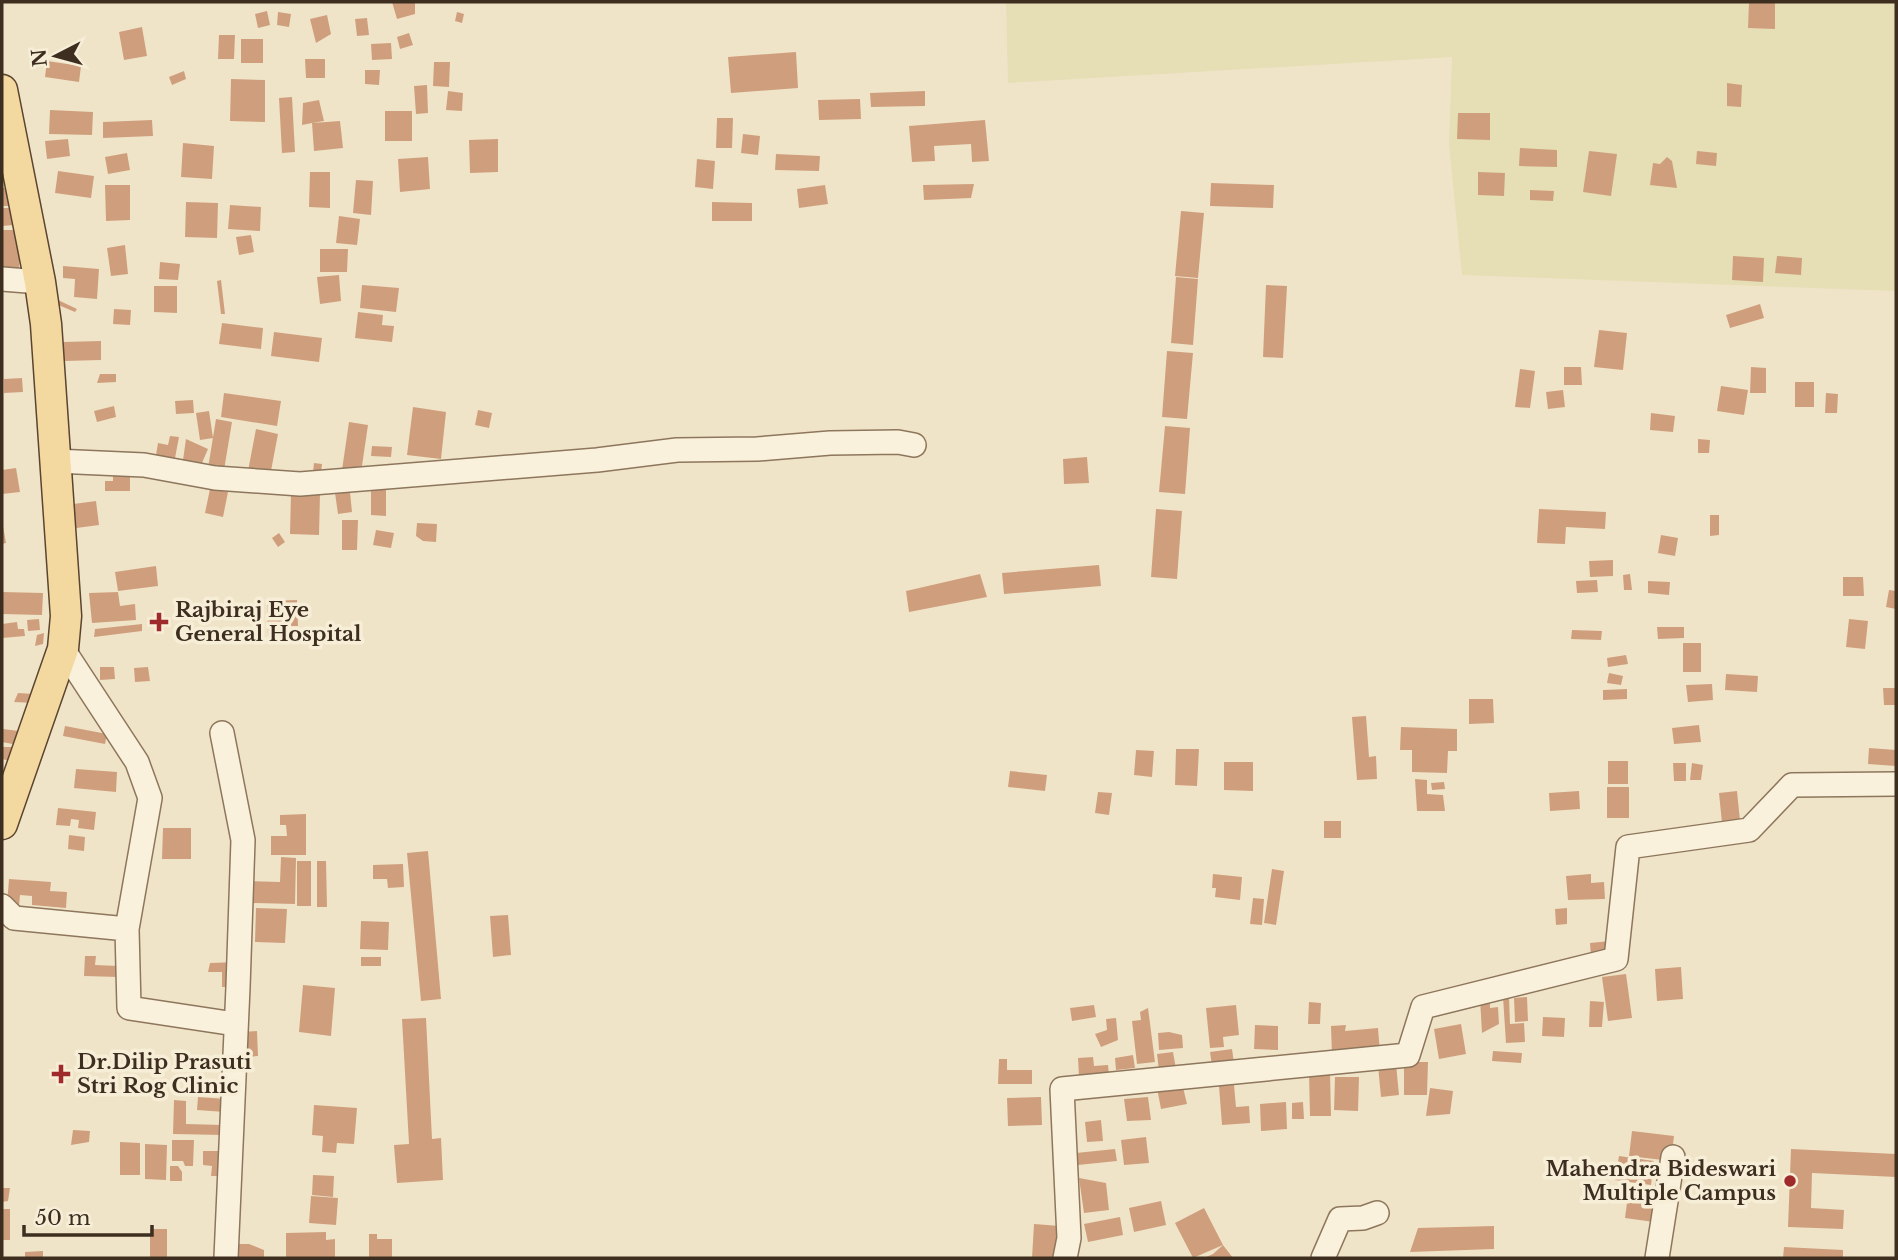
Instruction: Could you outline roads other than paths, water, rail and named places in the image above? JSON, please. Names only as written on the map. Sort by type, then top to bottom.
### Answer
[{"type":"main road","points":[[2,90],[46,324],[66,616],[63,649],[2,824]]},
{"type":"street","points":[[2,279],[40,282]]},
{"type":"street","points":[[55,461],[144,465],[215,478],[300,484],[597,460],[677,450],[898,442],[914,445]]},
{"type":"street","points":[[63,649],[137,762],[150,798],[127,929],[129,1008],[235,1024]]},
{"type":"street","points":[[222,733],[243,840],[226,1258]]},
{"type":"street","points":[[1065,1258],[1069,1238],[1062,1089],[1408,1055],[1423,1007],[1616,959],[1628,847],[1749,830],[1792,785],[1896,784]]},
{"type":"street","points":[[2,906],[14,918],[127,929]]},
{"type":"street","points":[[1657,1258],[1672,1157]]},
{"type":"street","points":[[1323,1258],[1340,1219],[1363,1218],[1377,1213]]},
{"type":"place","name":"Rajbiraj Eye General Hospital","points":[[159,622]]},
{"type":"place","name":"Dr.Dilip Prasuti Stri Rog Clinic","points":[[61,1074]]},
{"type":"place","name":"Mahendra Bideswari Multiple Campus","points":[[1790,1181]]}]
